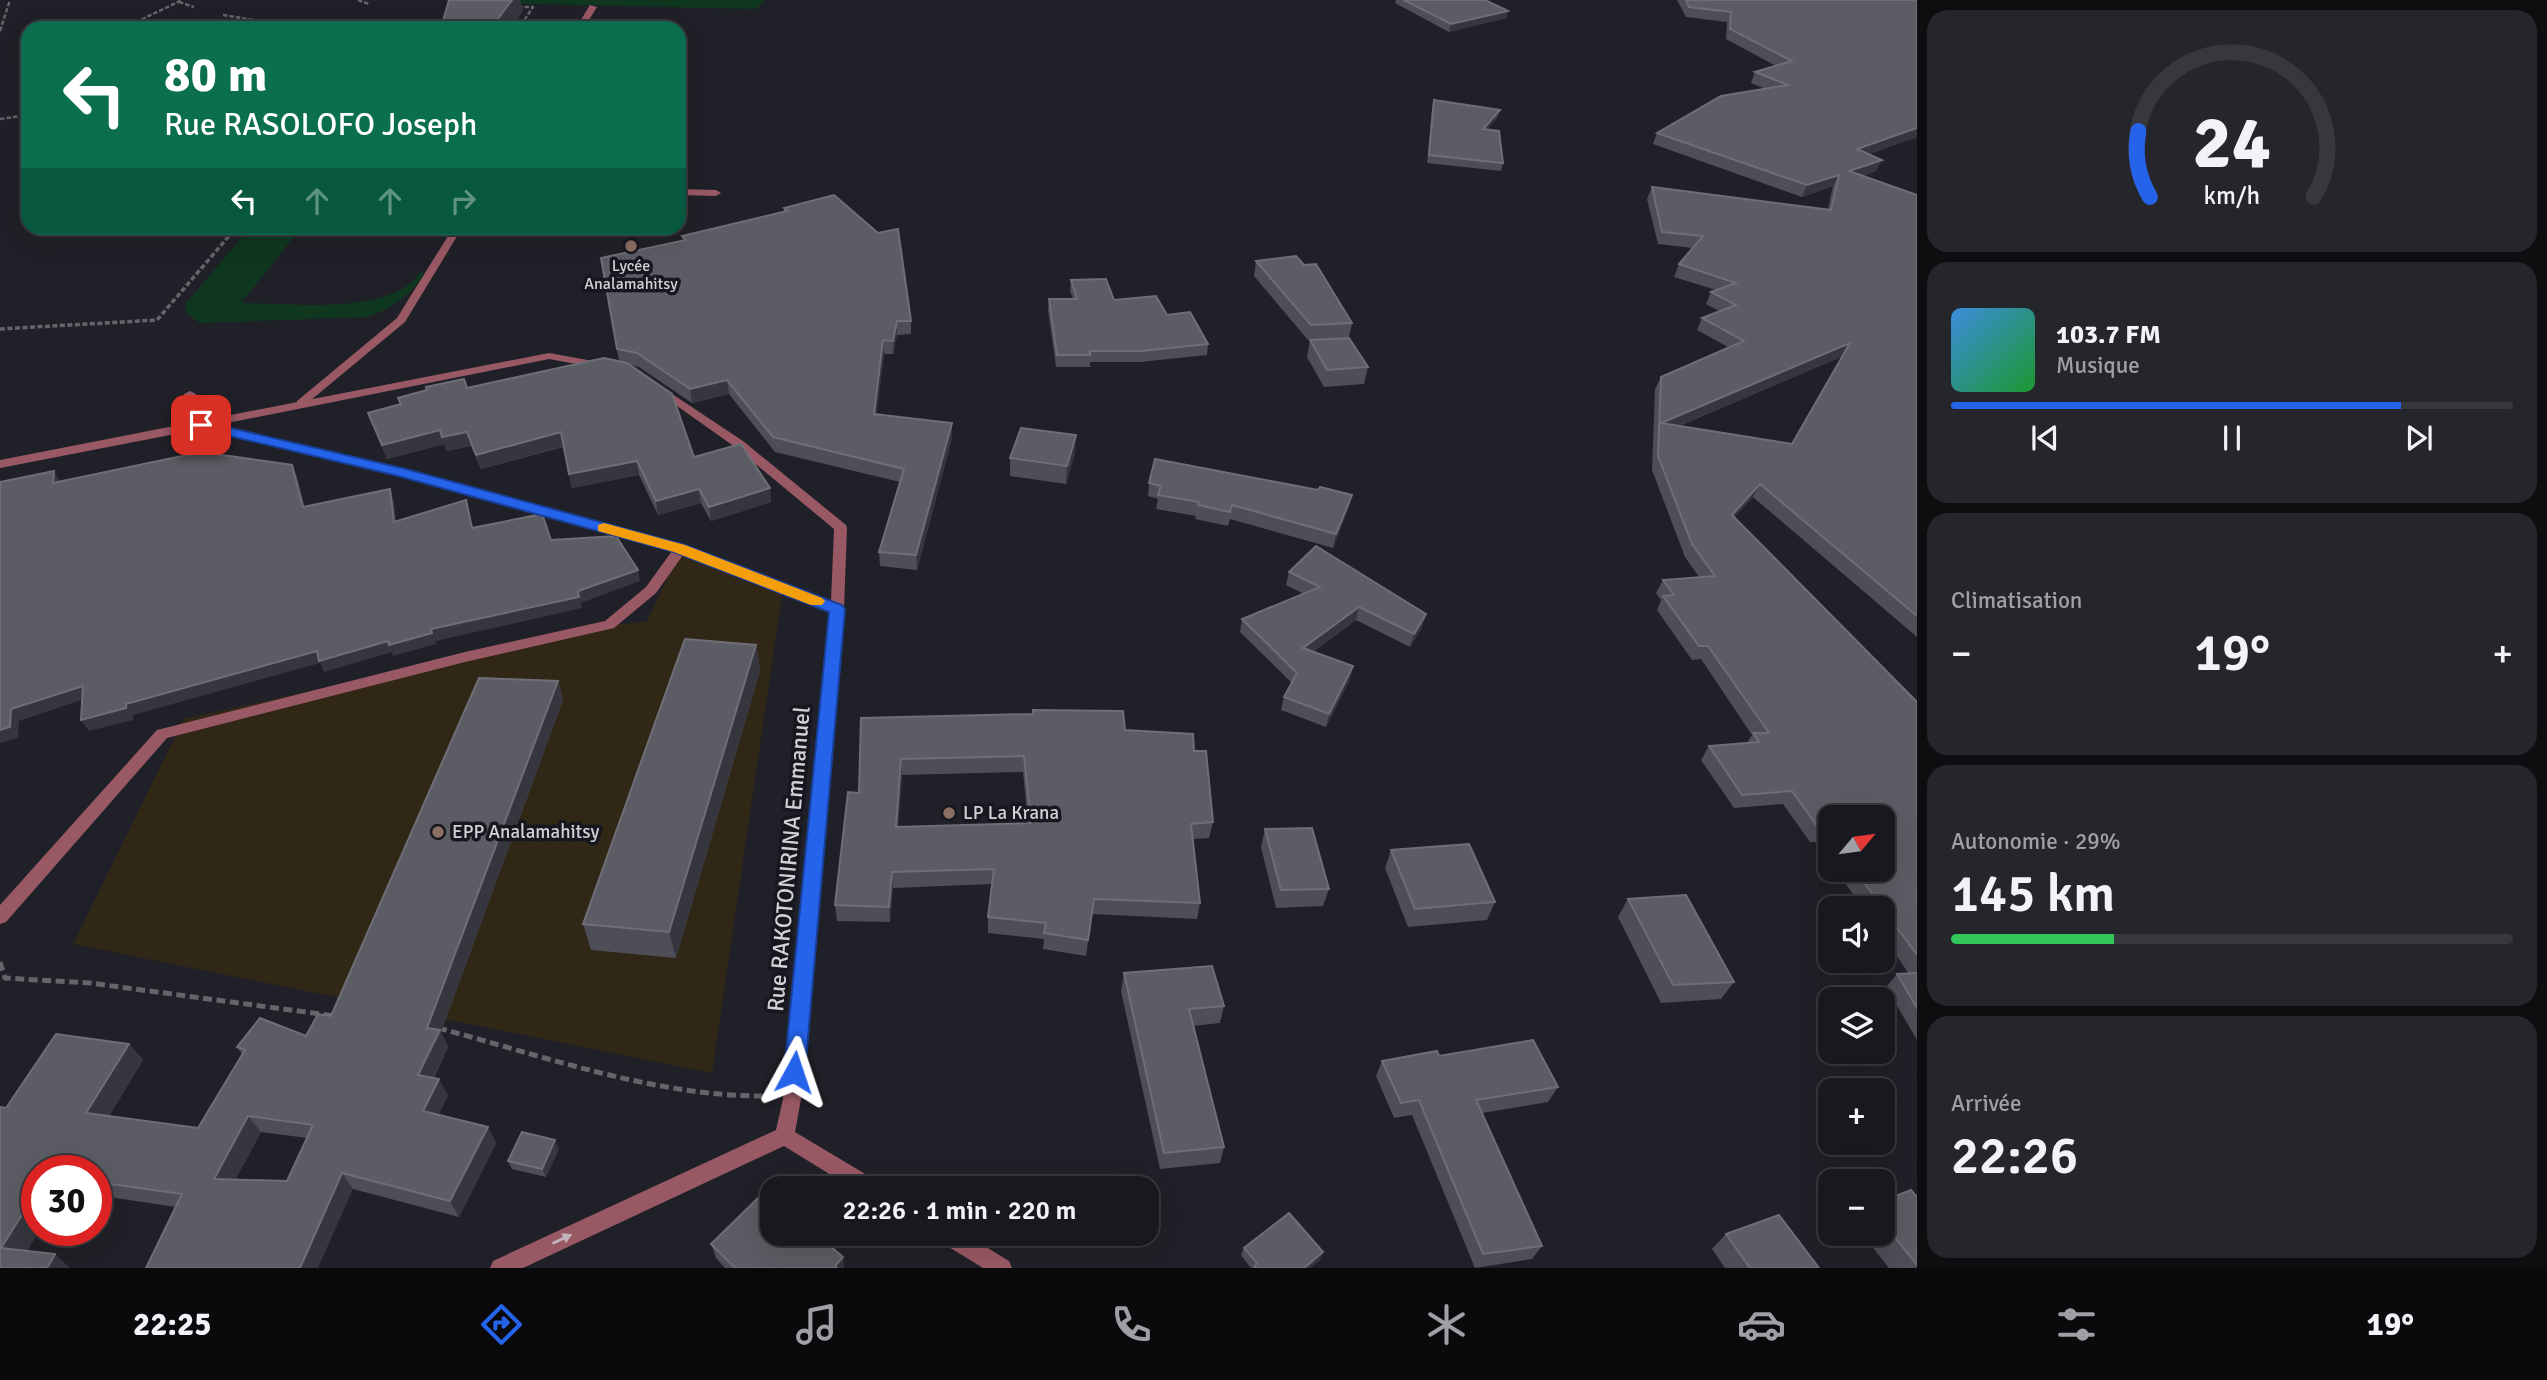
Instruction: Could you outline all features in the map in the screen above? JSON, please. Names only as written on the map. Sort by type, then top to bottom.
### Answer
[{"type":"street","points":[[585,21],[593,8]]},
{"type":"street","points":[[686,192],[716,192]]},
{"type":"street","points":[[301,403],[401,320],[453,235]]},
{"type":"street","points":[[0,464],[550,356],[622,369]]},
{"type":"street","name":"Rue RAKOTONIRINA Emmanuel","points":[[645,379],[739,444],[841,528],[837,609],[792,1099],[785,1136]]},
{"type":"street","points":[[190,394],[201,425]]},
{"type":"street","points":[[201,425],[401,472],[680,549],[837,609]]},
{"type":"street","points":[[0,917],[162,734],[465,657],[609,625],[651,590],[680,549]]},
{"type":"street","points":[[500,1268],[785,1136],[850,1176]]},
{"type":"street","points":[[966,1246],[1002,1268]]},
{"type":"path","points":[[0,32],[2,18],[10,0]]},
{"type":"path","points":[[358,0],[369,4]]},
{"type":"path","points":[[139,21],[180,1],[194,7]]},
{"type":"path","points":[[508,7],[533,7],[524,21]]},
{"type":"path","points":[[223,15],[259,21]]},
{"type":"path","points":[[0,118],[21,116]]},
{"type":"path","points":[[0,328],[157,320],[230,235]]},
{"type":"path","points":[[0,962],[5,978],[90,984],[342,1016]]},
{"type":"path","points":[[430,1026],[627,1078],[713,1096],[749,1094],[792,1099]]},
{"type":"shaded area","name":"EPP Analamahitsy","points":[[680,549],[783,588],[712,1073],[73,944],[184,719],[609,625],[647,622]]},
{"type":"green space","points":[[482,0],[765,0],[756,9],[481,3]]},
{"type":"green space","points":[[244,235],[295,235],[241,303],[311,305],[364,301],[388,295],[407,286],[421,271],[424,274],[400,300],[367,317],[200,323],[186,313],[186,303]]},
{"type":"building","points":[[449,0],[512,0],[496,21],[443,21]]},
{"type":"building","points":[[1404,0],[1485,0],[1508,11],[1451,24]]},
{"type":"building","points":[[1686,0],[1917,0],[1917,128],[1857,149],[1882,160],[1849,171],[1917,195],[1917,616],[1760,484],[1732,515],[1917,702],[1917,955],[1895,925],[1895,896],[1874,896],[1864,882],[1895,882],[1895,805],[1818,805],[1818,828],[1792,791],[1742,795],[1709,746],[1759,742],[1753,733],[1769,733],[1708,646],[1699,646],[1663,596],[1674,595],[1663,580],[1715,576],[1692,544],[1658,456],[1661,377],[1744,341],[1702,318],[1736,305],[1711,292],[1736,283],[1679,264],[1703,236],[1662,232],[1652,187],[1831,210],[1839,175],[1807,185],[1657,133],[1721,96],[1788,85],[1755,72],[1792,61],[1730,29],[1731,12],[1689,7]],"holes":[[[1850,343],[1792,444],[1661,423]]]},
{"type":"building","points":[[1434,100],[1500,110],[1483,129],[1499,131],[1503,163],[1429,155]]},
{"type":"building","points":[[834,195],[878,233],[898,229],[911,321],[897,321],[893,341],[883,340],[874,414],[952,423],[916,555],[879,552],[904,469],[773,437],[727,380],[690,389],[637,353],[617,349],[601,258],[686,240],[682,236],[787,211],[784,208]]},
{"type":"building","points":[[1296,256],[1304,265],[1316,264],[1352,323],[1311,325],[1256,261]]},
{"type":"building","points":[[1106,279],[1114,300],[1156,296],[1167,315],[1190,312],[1208,344],[1141,351],[1090,351],[1090,355],[1057,355],[1049,299],[1077,299],[1071,280]]},
{"type":"building","points":[[1349,338],[1368,367],[1327,370],[1310,340]]},
{"type":"building","points":[[604,358],[627,363],[672,394],[694,457],[741,444],[770,488],[709,507],[699,489],[656,501],[637,461],[569,474],[561,432],[476,455],[467,432],[442,437],[440,430],[382,445],[368,413],[401,404],[398,398],[427,390],[426,387],[464,379],[467,388]]},
{"type":"building","points":[[1021,428],[1076,435],[1067,466],[1010,458]]},
{"type":"building","points":[[201,452],[292,465],[303,507],[390,489],[394,522],[466,500],[472,528],[542,514],[551,540],[616,536],[638,570],[578,591],[579,597],[431,629],[432,633],[389,645],[388,641],[319,661],[317,651],[126,704],[126,708],[81,720],[83,686],[11,709],[10,727],[0,730],[0,482],[54,471],[53,483]]},
{"type":"building","points":[[1155,459],[1318,490],[1320,487],[1352,495],[1336,534],[1232,505],[1230,512],[1198,505],[1199,502],[1158,495],[1161,486],[1149,483]]},
{"type":"building","points":[[1316,546],[1426,614],[1414,634],[1359,607],[1303,648],[1353,666],[1329,714],[1284,697],[1297,673],[1242,619],[1320,587],[1289,572]]},
{"type":"building","points":[[685,639],[756,645],[669,932],[583,924]]},
{"type":"building","points":[[479,678],[558,681],[427,1028],[440,1030],[418,1075],[439,1079],[423,1111],[488,1127],[450,1201],[342,1173],[300,1268],[146,1268],[182,1194],[112,1184],[112,1155],[21,1155],[21,1216],[1,1248],[55,1254],[47,1268],[0,1268],[0,1107],[6,1108],[56,1034],[129,1044],[86,1113],[198,1128],[245,1050],[237,1047],[260,1018],[306,1036],[318,1014],[331,1016]],"holes":[[[248,1116],[313,1125],[287,1181],[214,1179]]]},
{"type":"building","points":[[1033,710],[1123,711],[1125,730],[1193,734],[1194,751],[1206,751],[1213,822],[1191,824],[1200,903],[1094,899],[1088,940],[1044,933],[1046,923],[988,917],[994,869],[892,872],[889,907],[835,905],[848,792],[859,793],[861,718],[1033,714]],"holes":[[[1024,756],[1031,823],[896,827],[901,759]]]},
{"type":"building","points":[[1312,828],[1329,889],[1281,890],[1265,829]]},
{"type":"building","points":[[1469,844],[1495,902],[1415,909],[1391,850]]},
{"type":"building","points":[[1686,895],[1734,982],[1673,985],[1628,899]]},
{"type":"building","points":[[1212,966],[1224,1006],[1189,1009],[1224,1147],[1164,1153],[1124,973]]},
{"type":"building","points":[[1917,973],[1917,1008],[1897,974]]},
{"type":"building","points":[[1533,1040],[1558,1087],[1476,1100],[1542,1246],[1483,1254],[1419,1100],[1401,1103],[1382,1061],[1437,1051],[1439,1056]]},
{"type":"building","points":[[522,1132],[555,1140],[542,1169],[508,1161]]},
{"type":"building","points":[[1911,1190],[1917,1197],[1917,1265],[1895,1238],[1895,1196]]},
{"type":"building","points":[[760,1196],[760,1246],[830,1246],[843,1257],[835,1266],[837,1268],[735,1268],[711,1244]]},
{"type":"building","points":[[1289,1213],[1323,1252],[1304,1268],[1254,1268],[1257,1263],[1244,1248]]},
{"type":"building","points":[[1779,1215],[1819,1268],[1750,1268],[1726,1234]]},
{"type":"slow traffic","points":[[604,528],[680,549],[817,601]]},
{"type":"place","name":"Lycée Analamahitsy","points":[[631,246]]},
{"type":"place","name":"LP La Krana","points":[[949,813]]},
{"type":"place","name":"EPP Analamahitsy","points":[[438,832]]},
{"type":"route","points":[[201,425],[401,472],[680,549],[837,609],[794,1072]]}]
